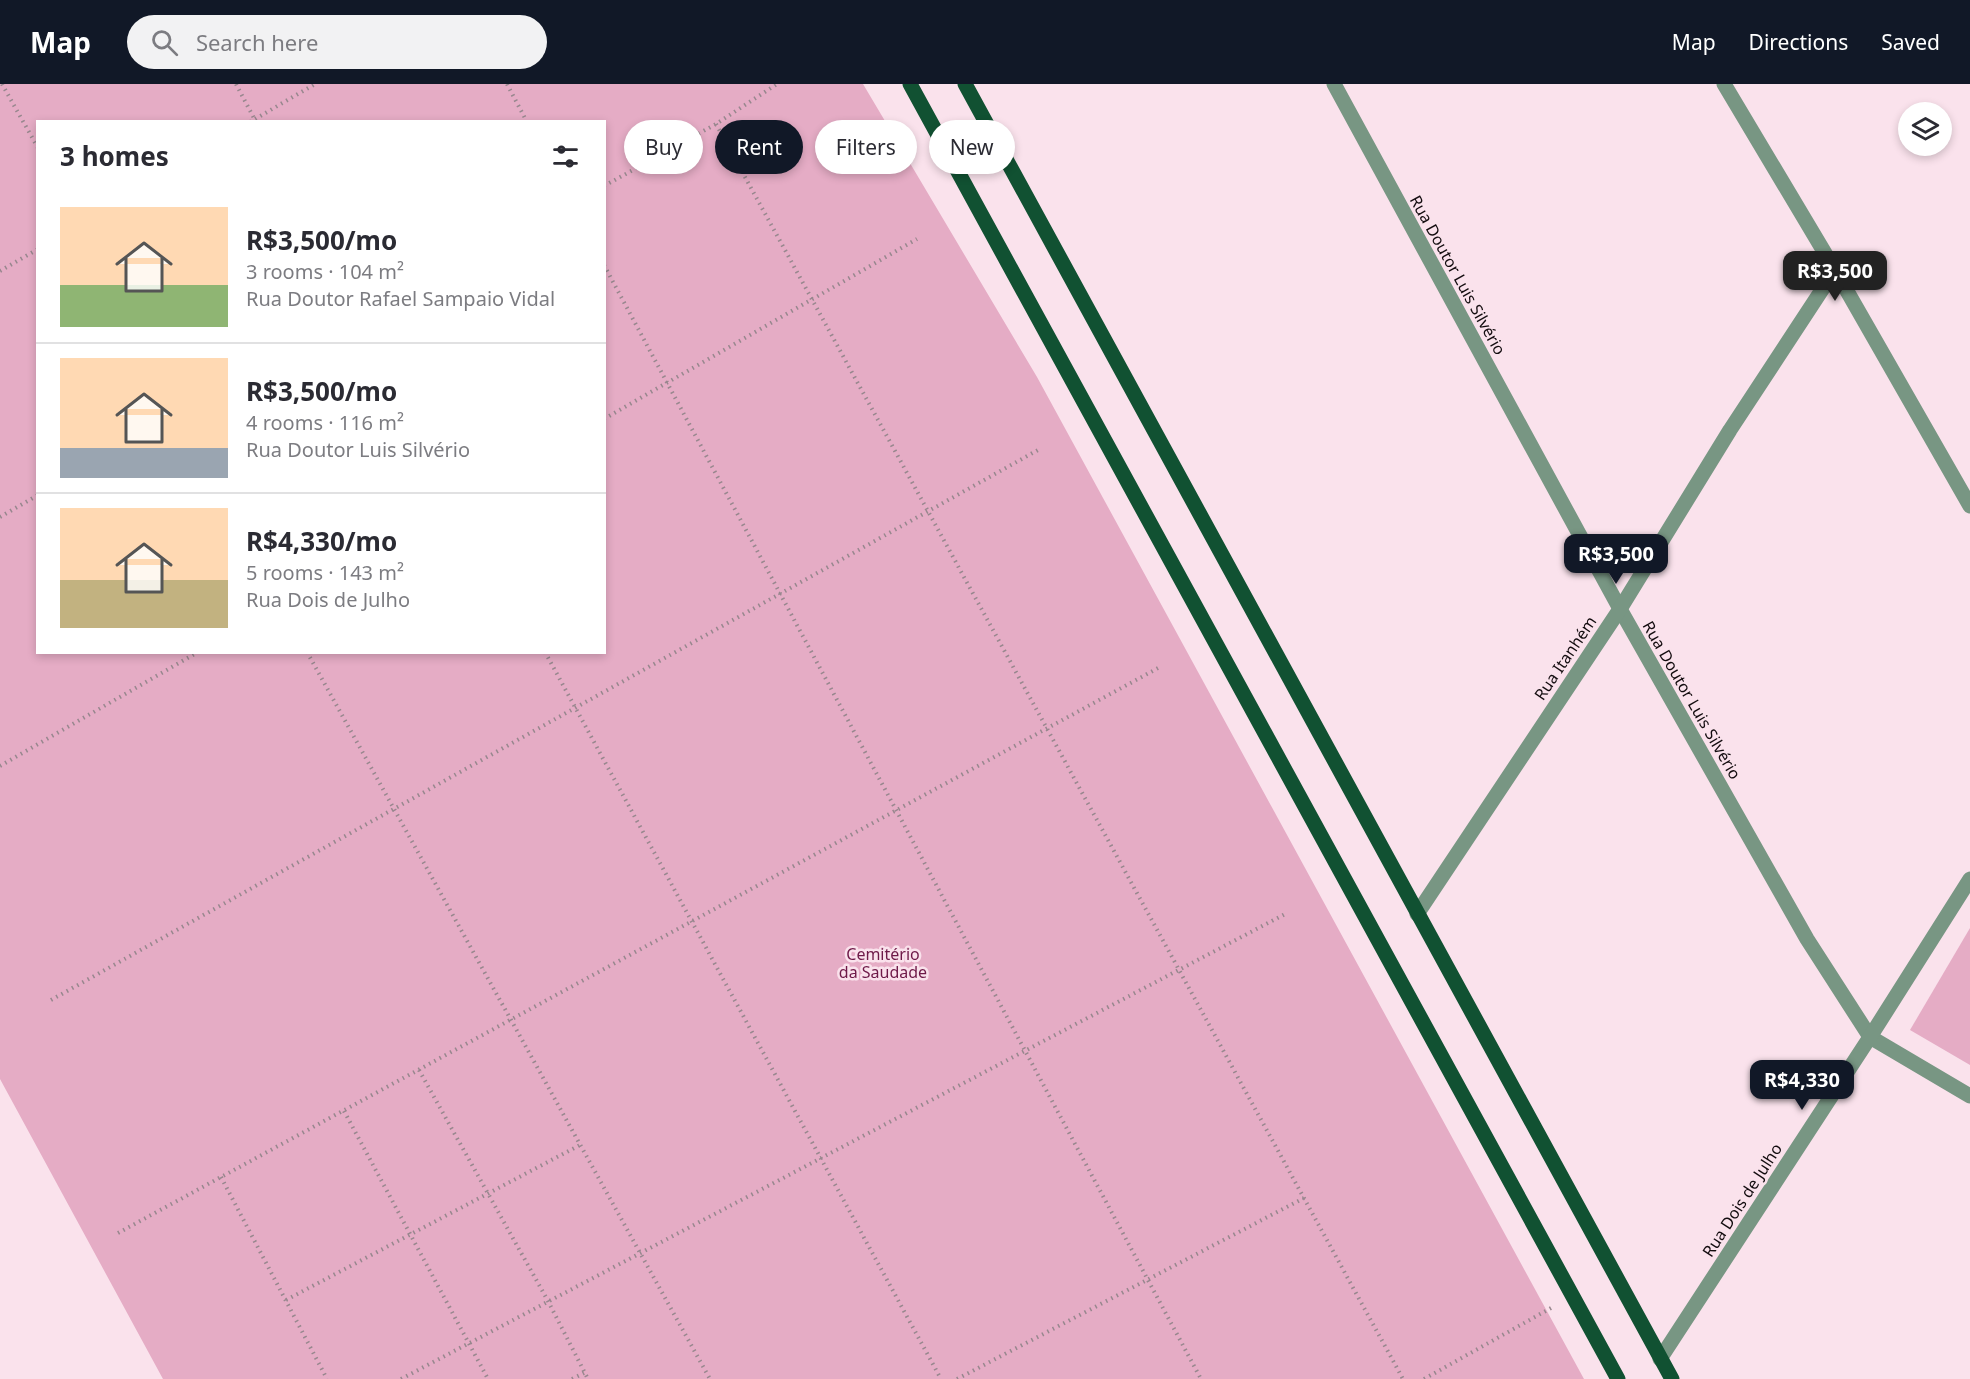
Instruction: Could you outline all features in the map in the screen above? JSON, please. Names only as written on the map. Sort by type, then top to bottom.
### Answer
[{"type":"main road","points":[[910,84],[1618,1379]]},
{"type":"main road","points":[[965,84],[1672,1379]]},
{"type":"street","name":"Rua Doutor Luis Silvério","points":[[1334,84],[1620,609],[1808,939],[1870,1037],[1970,1096]]},
{"type":"street","points":[[1724,84],[1835,270],[1970,506]]},
{"type":"street","name":"Rua Itanhém","points":[[1418,914],[1620,609],[1730,430],[1835,270]]},
{"type":"street","name":"Rua Dois de Julho","points":[[1660,1359],[1970,879]]},
{"type":"path","points":[[2,84],[36,144]]},
{"type":"path","points":[[236,84],[254,120]]},
{"type":"path","points":[[256,120],[315,84]]},
{"type":"path","points":[[507,84],[526,120]]},
{"type":"path","points":[[722,120],[777,84]]},
{"type":"path","points":[[606,185],[715,125]]},
{"type":"path","points":[[743,174],[1402,1379]]},
{"type":"path","points":[[606,418],[917,239]]},
{"type":"path","points":[[0,271],[36,250]]},
{"type":"path","points":[[606,269],[1201,1379]]},
{"type":"path","points":[[51,1000],[1038,450]]},
{"type":"path","points":[[0,517],[36,496]]},
{"type":"path","points":[[0,766],[195,654]]},
{"type":"path","points":[[308,654],[710,1379]]},
{"type":"path","points":[[546,654],[941,1379]]},
{"type":"path","points":[[118,1233],[1160,667]]},
{"type":"path","points":[[401,1379],[1287,913]]},
{"type":"path","points":[[419,1070],[549,1301],[588,1379]]},
{"type":"path","points":[[344,1111],[488,1379]]},
{"type":"path","points":[[286,1300],[580,1145]]},
{"type":"path","points":[[221,1177],[327,1379]]},
{"type":"path","points":[[957,1379],[1304,1198]]},
{"type":"path","points":[[1424,1379],[1572,1296]]},
{"type":"path","points":[[572,1379],[584,1373]]},
{"type":"green space","name":"Cemitério da Saudade","points":[[0,84],[863,84],[884,120],[815,120],[815,174],[916,174],[1037,377],[1584,1379],[163,1379],[0,1079]]},
{"type":"green space","points":[[1970,928],[1970,1065],[1910,1030]]}]
